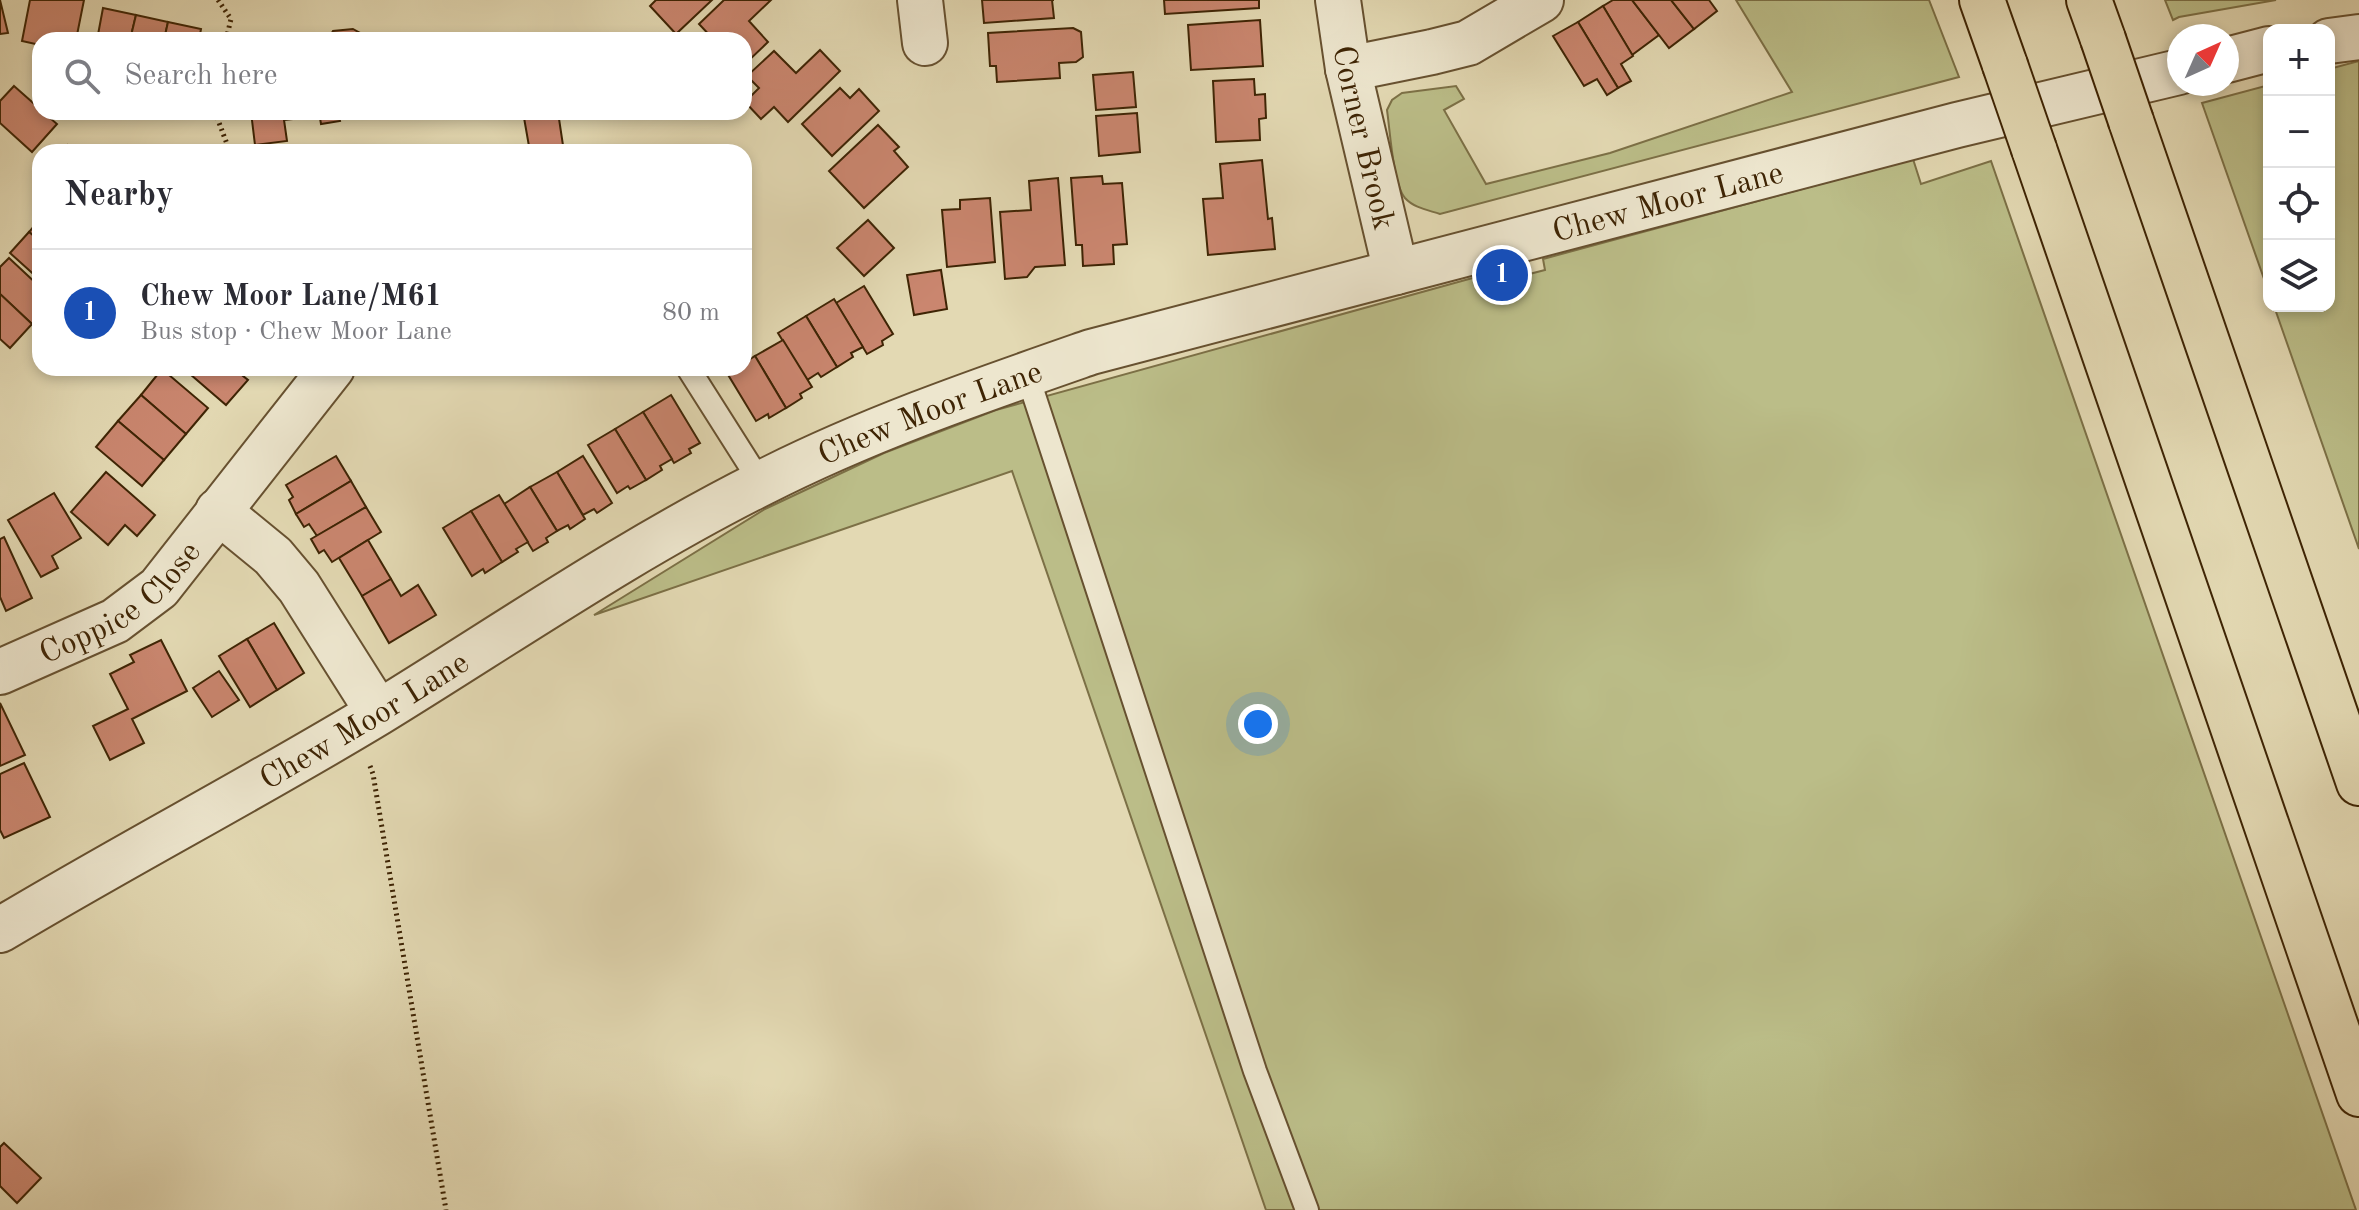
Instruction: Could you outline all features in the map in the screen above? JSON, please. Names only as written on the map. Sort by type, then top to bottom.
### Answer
[{"type":"highway","points":[[1982,0],[2359,1094]]},
{"type":"highway","points":[[2096,20],[2359,783]]},
{"type":"street","points":[[920,0],[925,43]]},
{"type":"street","name":"Corner Brook","points":[[1338,0],[1348,69],[1396,272]]},
{"type":"street","points":[[1348,69],[1468,43],[1541,0]]},
{"type":"street","points":[[2335,40],[2359,37]]},
{"type":"street","points":[[2239,57],[2263,51]]},
{"type":"street","name":"Chew Moor Lane","points":[[0,930],[366,719],[589,579],[761,483],[867,434],[968,394],[1091,352],[1957,125],[2167,75]]},
{"type":"street","name":"Coppice Close","points":[[0,672],[115,621],[159,588],[326,376]]},
{"type":"street","name":"Coppice Close","points":[[218,511],[273,556],[299,587],[366,719]]},
{"type":"lane","points":[[1027,374],[1255,1071],[1307,1210]]},
{"type":"lane","points":[[693,376],[761,483]]},
{"type":"path","points":[[218,0],[231,19],[228,32]]},
{"type":"path","points":[[218,120],[227,144]]},
{"type":"path","points":[[366,719],[446,1210]]},
{"type":"green space","points":[[1736,0],[1929,0],[1959,77],[1440,214],[1421,208],[1405,198],[1395,169],[1387,110],[1392,100],[1402,93],[1456,86],[1464,99],[1444,110],[1486,184],[1610,153],[1792,92]]},
{"type":"green space","points":[[2165,0],[2276,0],[2173,20]]},
{"type":"green space","points":[[2359,61],[2359,549],[2276,312],[2335,312],[2335,67]]},
{"type":"green space","points":[[2263,87],[2263,276],[2202,103],[2239,96],[2239,93]]},
{"type":"green space","points":[[1913,159],[1921,184],[1991,161],[2356,1210],[1266,1210],[1012,471],[594,615],[765,509],[884,453],[996,410],[1487,274],[1490,284],[1545,270],[1543,259]]},
{"type":"building","points":[[0,0],[8,33],[0,34]]},
{"type":"building","points":[[30,0],[84,0],[78,32],[32,32],[32,43],[22,41]]},
{"type":"building","points":[[656,0],[712,0],[678,32],[674,32],[650,6]]},
{"type":"building","points":[[724,0],[771,0],[749,21],[768,42],[752,57],[752,32],[706,32],[699,24]]},
{"type":"building","points":[[982,0],[1052,0],[1054,18],[984,23]]},
{"type":"building","points":[[1164,0],[1259,0],[1259,8],[1165,14]]},
{"type":"building","points":[[1613,0],[1632,0],[1659,35],[1632,55],[1603,6]]},
{"type":"building","points":[[1632,0],[1671,0],[1694,29],[1669,48]]},
{"type":"building","points":[[1671,0],[1709,0],[1717,11],[1694,29]]},
{"type":"building","points":[[1603,6],[1633,56],[1621,64],[1631,81],[1618,88],[1578,22]]},
{"type":"building","points":[[103,8],[136,15],[132,32],[98,32]]},
{"type":"building","points":[[136,15],[168,22],[166,32],[132,32]]},
{"type":"building","points":[[1260,20],[1263,66],[1191,70],[1188,25]]},
{"type":"building","points":[[168,22],[201,29],[200,32],[166,32]]},
{"type":"building","points":[[1578,22],[1618,88],[1607,95],[1597,79],[1584,86],[1553,36]]},
{"type":"building","points":[[1073,28],[1081,32],[1083,57],[1076,62],[1059,63],[1060,78],[997,82],[996,66],[990,66],[988,33]]},
{"type":"building","points":[[353,29],[358,32],[332,32]]},
{"type":"building","points":[[820,50],[840,71],[788,122],[774,107],[761,119],[752,109],[752,95],[759,88],[752,81],[752,71],[774,51],[796,73]]},
{"type":"building","points":[[1133,72],[1136,107],[1096,110],[1093,75]]},
{"type":"building","points":[[1254,79],[1255,95],[1265,94],[1266,118],[1259,119],[1260,140],[1216,142],[1213,81]]},
{"type":"building","points":[[14,86],[32,102],[32,120],[52,120],[57,124],[39,144],[32,144],[32,152],[0,123],[0,101]]},
{"type":"building","points":[[840,88],[850,98],[859,89],[879,111],[832,156],[802,124]]},
{"type":"building","points":[[1137,113],[1140,152],[1099,156],[1096,116]]},
{"type":"building","points":[[252,120],[284,120],[287,141],[255,144]]},
{"type":"building","points":[[320,120],[340,121],[321,124]]},
{"type":"building","points":[[524,120],[559,120],[563,144],[529,144]]},
{"type":"building","points":[[878,125],[899,147],[894,151],[908,167],[864,208],[829,171]]},
{"type":"building","points":[[1262,160],[1268,219],[1272,218],[1275,249],[1208,255],[1203,199],[1223,198],[1220,164]]},
{"type":"building","points":[[1102,176],[1103,184],[1122,183],[1127,244],[1113,245],[1114,264],[1083,266],[1082,245],[1076,245],[1071,178]]},
{"type":"building","points":[[1058,178],[1065,265],[1035,267],[1027,277],[1005,279],[1000,212],[1031,210],[1029,181]]},
{"type":"building","points":[[990,198],[995,262],[947,267],[942,210],[960,209],[960,200]]},
{"type":"building","points":[[868,220],[894,248],[864,276],[837,248]]},
{"type":"building","points":[[29,232],[32,234],[32,273],[10,253]]},
{"type":"building","points":[[9,258],[32,280],[32,324],[0,294],[0,267]]},
{"type":"building","points":[[941,270],[947,309],[914,315],[907,275]]},
{"type":"building","points":[[864,286],[893,334],[882,341],[883,345],[867,354],[836,303]]},
{"type":"building","points":[[0,294],[32,324],[10,348],[0,339]]},
{"type":"building","points":[[834,299],[863,347],[851,353],[853,357],[837,367],[806,316]]},
{"type":"building","points":[[806,316],[837,367],[821,377],[818,373],[807,380],[778,333]]},
{"type":"building","points":[[783,340],[812,387],[786,408],[755,356]]},
{"type":"building","points":[[755,356],[786,408],[769,418],[768,414],[756,421],[729,376],[752,376],[752,358]]},
{"type":"building","points":[[156,376],[170,376],[208,408],[186,434],[141,395]]},
{"type":"building","points":[[192,376],[243,376],[248,380],[226,405]]},
{"type":"building","points":[[141,395],[186,434],[164,460],[118,421]]},
{"type":"building","points":[[671,395],[700,443],[689,449],[691,453],[674,463],[643,412]]},
{"type":"building","points":[[643,412],[672,459],[646,480],[615,429]]},
{"type":"building","points":[[118,421],[164,460],[142,486],[96,447]]},
{"type":"building","points":[[615,429],[646,480],[617,493],[588,445]]},
{"type":"building","points":[[336,456],[351,481],[296,514],[289,500],[293,497],[286,485]]},
{"type":"building","points":[[583,456],[612,503],[597,513],[594,509],[583,515],[557,472]]},
{"type":"building","points":[[106,472],[155,515],[137,536],[125,525],[108,545],[71,512]]},
{"type":"building","points":[[557,472],[585,519],[570,529],[568,525],[557,531],[530,487]]},
{"type":"building","points":[[351,481],[366,507],[317,536],[309,524],[304,527],[296,514]]},
{"type":"building","points":[[530,487],[557,531],[546,538],[548,542],[533,551],[504,504]]},
{"type":"building","points":[[54,493],[81,538],[52,556],[58,568],[41,577],[8,520]]},
{"type":"building","points":[[499,495],[528,542],[502,562],[471,511]]},
{"type":"building","points":[[366,507],[381,532],[332,562],[324,550],[319,553],[311,539]]},
{"type":"building","points":[[471,511],[502,562],[485,573],[483,569],[472,576],[443,528]]},
{"type":"building","points":[[4,537],[32,598],[6,611],[0,597],[0,539]]},
{"type":"building","points":[[368,540],[391,579],[362,596],[339,558]]},
{"type":"building","points":[[391,579],[401,596],[418,585],[436,615],[389,643],[362,596]]},
{"type":"building","points":[[274,623],[304,673],[277,690],[247,639]]},
{"type":"building","points":[[247,639],[277,690],[250,707],[219,656]]},
{"type":"building","points":[[161,640],[187,691],[132,719],[144,743],[110,760],[93,726],[128,709],[110,674],[134,662],[130,655]]},
{"type":"building","points":[[219,671],[239,700],[212,717],[193,688]]},
{"type":"building","points":[[0,703],[25,755],[0,766]]},
{"type":"building","points":[[24,763],[50,817],[4,838],[0,830],[0,774]]},
{"type":"building","points":[[4,1143],[41,1178],[17,1203],[0,1186],[0,1147]]},
{"type":"place","name":"Chew Moor Lane/M61","points":[[1502,275]]}]
